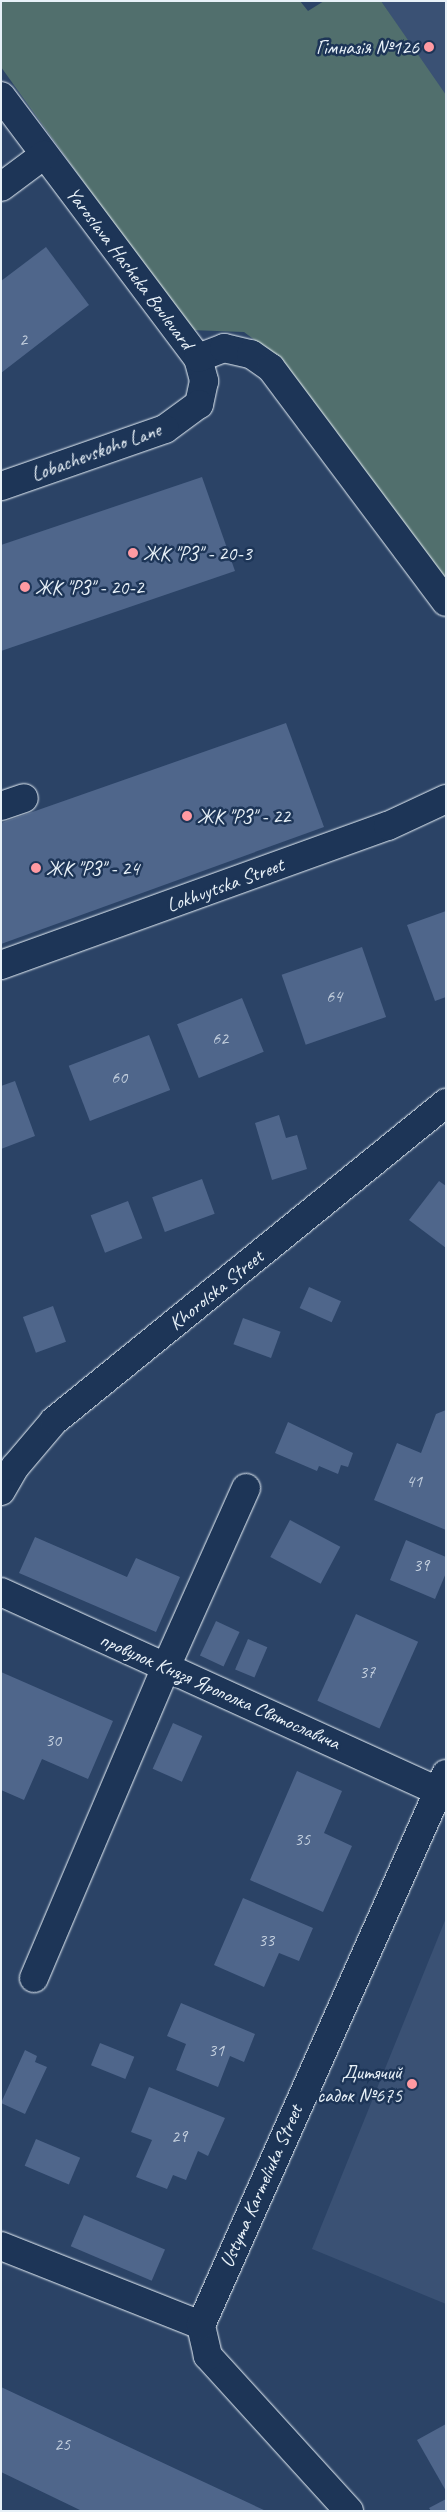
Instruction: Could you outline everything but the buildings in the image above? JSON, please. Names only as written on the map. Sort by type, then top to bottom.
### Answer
[{"type":"street","name":"Yaroslava Hasheka Boulevard","points":[[1,96],[198,358],[224,348],[250,354],[271,368],[446,602]]},
{"type":"street","points":[[1,187],[44,155]]},
{"type":"street","name":"Lobachevskoho Lane","points":[[1,486],[165,429],[199,404],[204,381],[198,358]]},
{"type":"street","name":"Lokhvytska Street","points":[[1,965],[388,826],[446,799]]},
{"type":"street","name":"Khorolska Street","points":[[1,1491],[15,1467],[54,1421],[446,1103]]},
{"type":"street","points":[[34,1978],[166,1667],[246,1488]]},
{"type":"street","name":"провулок Князя Ярополка Святославича","points":[[1,1592],[166,1667],[442,1782]]},
{"type":"street","name":"Ustyma Karmeliuka Street","points":[[201,2325],[442,1782]]},
{"type":"street","points":[[1,2246],[201,2325],[208,2356],[348,2511]]},
{"type":"shaded area","name":"Гімназія №126","points":[[381,1],[446,1],[446,95],[442,92]]},
{"type":"shaded area","name":"Дитячий садок №675","points":[[446,1918],[446,2304],[312,2249]]},
{"type":"green space","points":[[1,1],[300,1],[308,11],[324,1],[381,1],[446,95],[446,583],[273,354],[244,332],[190,330],[1,67]]},
{"type":"place","name":"Гімназія №126","points":[[429,47]]},
{"type":"place","name":"ЖК \"РЗ\" - 20-3","points":[[133,553]]},
{"type":"place","name":"ЖК \"РЗ\" - 20-2","points":[[25,587]]},
{"type":"place","name":"ЖК \"РЗ\" - 22","points":[[187,816]]},
{"type":"place","name":"ЖК \"РЗ\" - 24","points":[[36,868]]},
{"type":"place","name":"Дитячий садок №675","points":[[412,2084]]}]
